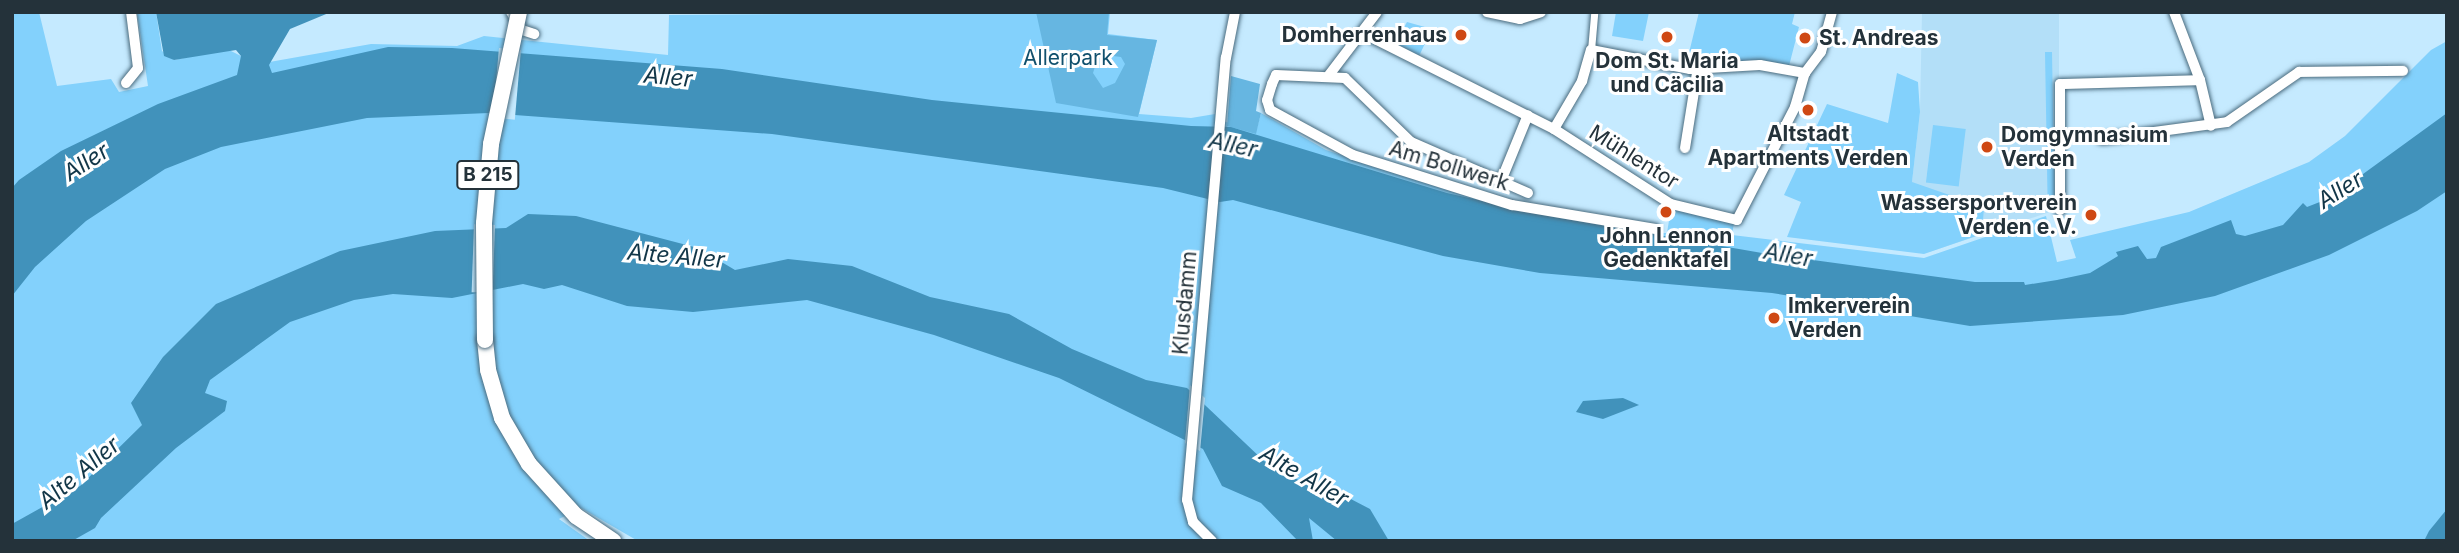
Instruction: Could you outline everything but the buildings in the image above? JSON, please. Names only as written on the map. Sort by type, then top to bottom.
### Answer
[{"type":"main road","name":"B 215","points":[[519,12],[491,144],[484,235],[485,340],[488,370],[502,418],[528,464],[576,516],[613,541]]},
{"type":"street","points":[[126,83],[138,68],[131,12]]},
{"type":"street","points":[[510,12],[522,30],[534,34]]},
{"type":"street","name":"Klusdamm","points":[[1212,541],[1190,516],[1188,491],[1221,119],[1235,12]]},
{"type":"street","points":[[1377,12],[1329,75],[1345,78],[1411,142],[1528,193]]},
{"type":"street","points":[[1487,12],[1513,19],[1541,12]]},
{"type":"street","points":[[1554,130],[1582,81],[1591,50],[1594,12]]},
{"type":"street","points":[[1591,50],[1698,67],[1760,65],[1805,73],[1821,52],[1832,12]]},
{"type":"street","points":[[2174,12],[2200,80],[2211,126]]},
{"type":"street","name":"Mühlentor","points":[[1363,33],[1528,115],[1671,204],[1737,220],[1795,107],[1805,73]]},
{"type":"street","points":[[1685,148],[1698,67]]},
{"type":"street","points":[[2102,139],[2227,122],[2299,72],[2403,71]]},
{"type":"street","name":"Am Bollwerk","points":[[1329,75],[1276,75],[1267,100],[1270,110],[1353,155],[1512,205],[1656,229]]},
{"type":"street","points":[[2060,210],[2060,84],[2200,80]]},
{"type":"street","points":[[1501,181],[1528,115]]},
{"type":"shaded area","name":"Domgymnasium Verden","points":[[1922,12],[2059,12],[2059,209],[1929,252],[1912,182],[1920,112]]},
{"type":"green space","name":"Allerpark","points":[[12,12],[39,12],[57,86],[111,79],[119,92],[148,86],[137,12],[156,12],[162,51],[174,60],[227,49],[241,56],[241,67],[371,44],[457,46],[484,36],[668,55],[669,15],[1110,12],[1108,34],[1157,40],[1139,114],[1191,118],[1215,114],[1215,120],[1257,128],[1261,113],[1326,150],[1461,194],[1662,233],[1667,233],[1671,208],[1734,223],[1732,235],[1924,258],[2046,216],[2057,262],[2076,258],[2070,240],[2189,212],[2309,162],[2345,136],[2431,50],[2447,41],[2447,541],[638,541],[581,508],[559,519],[590,541],[12,541]]},
{"type":"green space","name":"Allerpark","points":[[1036,12],[1109,12],[1107,35],[1157,40],[1138,117],[1056,103]],"holes":[[[1098,57],[1121,57],[1125,64],[1115,83],[1103,88],[1093,73]]]},
{"type":"green space","points":[[1616,12],[1649,12],[1643,41],[1612,36]]},
{"type":"green space","points":[[1699,12],[1795,12],[1792,24],[1799,27],[1789,66],[1726,61],[1686,65]]},
{"type":"green space","points":[[1407,22],[1432,29],[1419,56],[1395,44]]},
{"type":"green space","points":[[2045,52],[2052,52],[2055,197],[2048,197]]},
{"type":"green space","points":[[1897,73],[1918,82],[1920,112],[1912,182],[1984,207],[1982,234],[1924,254],[1787,237],[1801,202],[1784,195],[1827,104],[1888,123]]},
{"type":"green space","points":[[1231,76],[1260,84],[1256,111],[1261,113],[1256,134],[1227,126]]},
{"type":"green space","points":[[1933,125],[1966,129],[1959,187],[1926,183]]},
{"type":"water","name":"Aller","points":[[156,12],[331,12],[290,29],[269,65],[272,73],[388,47],[452,48],[722,69],[932,100],[1191,126],[1231,127],[1447,193],[1554,217],[1762,253],[1975,282],[2024,282],[2025,285],[2090,273],[2118,256],[2116,252],[2138,246],[2147,259],[2156,258],[2161,247],[2231,220],[2236,234],[2245,236],[2283,225],[2303,203],[2307,207],[2330,198],[2447,113],[2447,191],[2417,211],[2329,255],[2215,296],[2123,315],[1970,326],[1772,293],[1540,273],[1443,256],[1233,200],[1220,202],[1163,188],[772,134],[489,113],[367,118],[221,147],[165,169],[86,221],[35,267],[12,296],[12,188],[19,180],[61,151],[158,104],[237,75],[241,56],[236,50],[174,60],[164,56]]},
{"type":"water","name":"Alte Aller","points":[[528,214],[576,216],[698,248],[735,270],[788,259],[852,266],[930,297],[1009,314],[1072,349],[1146,380],[1187,388],[1264,461],[1329,497],[1345,496],[1370,509],[1389,541],[1337,541],[1309,518],[1313,541],[1298,541],[1261,503],[1222,486],[1203,449],[1059,378],[934,335],[807,300],[693,312],[627,306],[562,285],[544,289],[523,284],[452,298],[393,294],[354,300],[290,322],[210,380],[205,393],[227,401],[225,411],[176,448],[101,518],[95,528],[72,541],[12,541],[12,524],[80,486],[142,425],[131,403],[163,357],[216,304],[340,251],[435,231],[506,228]]},
{"type":"water","points":[[1623,398],[1639,405],[1603,419],[1576,412],[1583,401]]},
{"type":"water","points":[[2447,509],[2447,541],[2424,541],[2429,531]]},
{"type":"pier","points":[[499,48],[521,50],[515,120],[493,118]]},
{"type":"pier","points":[[474,224],[495,225],[493,293],[472,292]]},
{"type":"pier","points":[[1190,385],[1205,398],[1200,451],[1185,443]]},
{"type":"place","name":"Domherrenhaus","points":[[1461,35]]},
{"type":"place","name":"Dom St. Maria und Cäcilia","points":[[1667,37]]},
{"type":"place","name":"St. Andreas","points":[[1805,38]]},
{"type":"place","name":"Altstadt Apartments Verden","points":[[1808,110]]},
{"type":"place","name":"Domgymnasium Verden","points":[[1987,147]]},
{"type":"place","name":"John Lennon Gedenktafel","points":[[1666,212]]},
{"type":"place","name":"Wassersportverein Verden e.V.","points":[[2091,215]]},
{"type":"place","name":"Imkerverein Verden","points":[[1774,318]]}]
